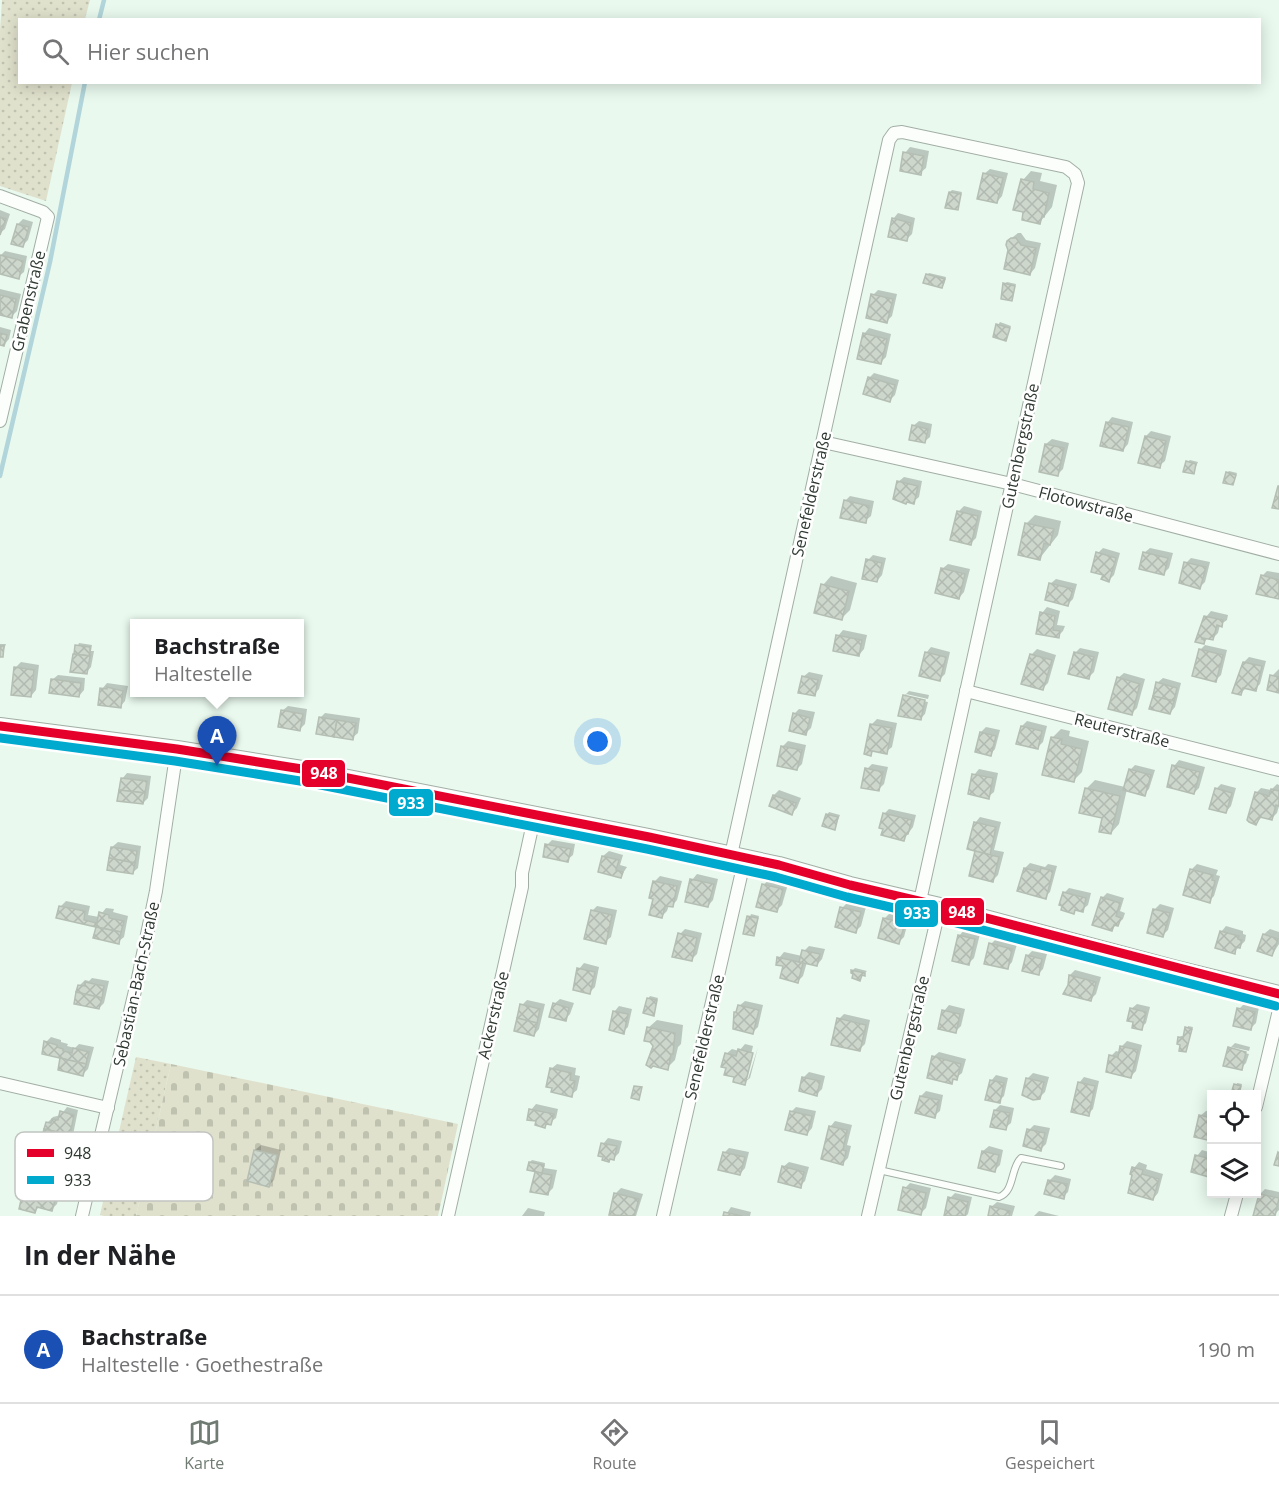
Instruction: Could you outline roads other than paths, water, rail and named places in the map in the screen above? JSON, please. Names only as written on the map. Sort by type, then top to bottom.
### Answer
[{"type":"street","name":"Gutenbergstraße","points":[[894,133],[902,132],[1066,167],[1075,174],[1078,183],[920,901]]},
{"type":"street","name":"Senefelderstraße","points":[[663,1216],[823,442],[889,140],[894,133]]},
{"type":"street","name":"Grabenstraße","points":[[0,196],[43,212],[48,217],[0,421]]},
{"type":"street","name":"Flotowstraße","points":[[823,442],[1012,484],[1279,554]]},
{"type":"street","name":"Reuterstraße","points":[[966,691],[1279,770]]},
{"type":"street","points":[[0,726],[177,749],[302,769],[738,856],[1279,994]]},
{"type":"street","name":"Sebastian-Bach-Straße","points":[[102,1132],[156,891],[177,749]]},
{"type":"street","name":"Ackerstraße","points":[[448,1216],[522,887],[522,873],[536,814]]},
{"type":"street","name":"Gutenbergstraße","points":[[868,1216],[939,906]]},
{"type":"street","points":[[1261,1090],[1279,1010]]},
{"type":"street","points":[[0,1083],[108,1108]]},
{"type":"street","points":[[1231,1216],[1236,1198]]},
{"type":"street","name":"Sebastian-Bach-Straße","points":[[82,1216],[86,1201]]},
{"type":"lane","points":[[879,1170],[999,1197],[1004,1196],[1008,1191],[1015,1163],[1021,1158],[1061,1166]]},
{"type":"waterway","points":[[100,18],[104,0]]},
{"type":"waterway","points":[[0,476],[50,262],[85,84]]},
{"type":"place","name":"Bachstraße","points":[[217,766]]}]
